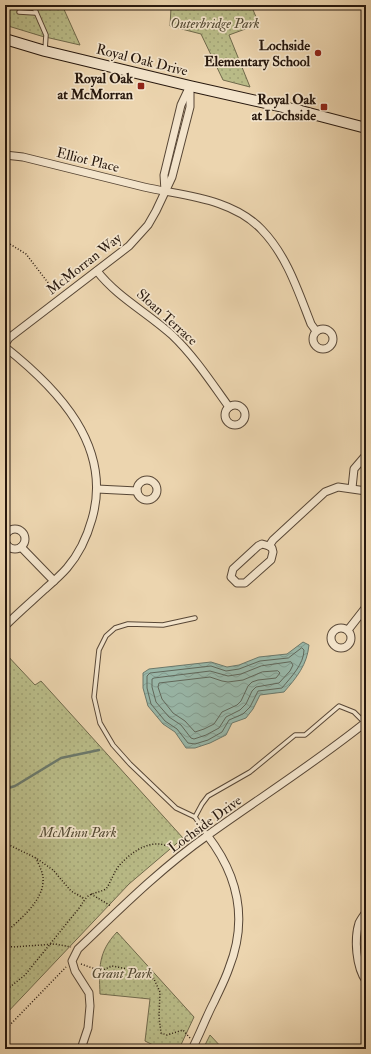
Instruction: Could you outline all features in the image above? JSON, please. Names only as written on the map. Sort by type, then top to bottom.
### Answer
[{"type":"main road","name":"Royal Oak Drive","points":[[5,39],[45,51],[190,86],[301,110],[366,128]]},
{"type":"street","name":"McMorran Way","points":[[5,346],[9,338],[129,246],[139,236],[156,211],[172,177],[190,107],[190,86]]},
{"type":"street","name":"Elliot Place","points":[[5,155],[23,157],[165,192],[204,199],[233,209],[246,216],[261,228],[280,252],[311,324],[316,331]]},
{"type":"street","name":"Sloan Terrace","points":[[97,271],[105,281],[172,335],[196,362],[229,407]]},
{"type":"street","points":[[5,346],[31,368],[71,412],[82,430],[90,448],[95,467],[97,489],[94,510],[85,540],[77,554],[67,568],[5,626]]},
{"type":"street","points":[[352,488],[354,469],[366,455]]},
{"type":"street","points":[[269,546],[273,540],[325,492],[338,487],[366,490]]},
{"type":"street","points":[[97,489],[137,491]]},
{"type":"street","points":[[262,544],[269,546],[273,552],[271,560],[245,583],[241,584],[231,577],[233,568],[258,546],[262,544]]},
{"type":"street","points":[[22,547],[54,581]]},
{"type":"street","points":[[348,630],[366,607]]},
{"type":"street","name":"Lochside Drive","points":[[72,961],[78,949],[118,911],[180,857],[207,835],[312,763],[365,722]]},
{"type":"street","points":[[193,1046],[230,968],[237,939],[239,919],[235,891],[227,865],[207,835]]},
{"type":"street","points":[[366,912],[360,922],[356,949],[362,975],[366,981]]},
{"type":"street","points":[[72,961],[75,971],[89,993],[90,1006],[88,1028],[80,1049]]},
{"type":"lane","points":[[33,5],[46,35],[45,51]]},
{"type":"lane","points":[[19,12],[36,12]]},
{"type":"lane","points":[[195,618],[163,625],[128,624],[115,628],[106,636],[99,650],[94,697],[100,723],[113,745],[130,764],[176,808],[195,817],[207,835]]},
{"type":"lane","points":[[195,817],[208,796],[250,772],[295,735],[305,735],[339,706],[354,712],[365,722]]},
{"type":"path","points":[[5,241],[26,254],[61,298]]},
{"type":"path","points":[[5,843],[36,858],[53,870],[72,891],[85,899]]},
{"type":"path","points":[[5,991],[25,975],[85,899],[90,894],[106,889],[119,866],[136,851],[153,844],[166,846],[180,857]]},
{"type":"path","points":[[5,933],[29,910],[39,896],[42,888],[43,875],[36,858]]},
{"type":"path","points":[[90,894],[118,911]]},
{"type":"path","points":[[5,946],[61,945],[78,949]]},
{"type":"path","points":[[5,1030],[72,961],[97,969],[105,970],[112,966],[128,969],[154,979],[160,992],[159,1026],[161,1033],[167,1036],[183,1030],[193,1046]]},
{"type":"green space","points":[[5,5],[62,5],[80,45],[41,36],[5,25]]},
{"type":"green space","name":"Outerbridge Park","points":[[169,5],[251,5],[259,24],[229,35],[250,87],[223,80],[201,34],[170,26],[171,8]]},
{"type":"green space","name":"McMinn Park","points":[[5,653],[35,685],[41,681],[183,838],[129,884],[5,1015]]},
{"type":"green space","name":"Grant Park","points":[[117,932],[194,1017],[179,1049],[161,1049],[145,1041],[150,999],[100,994],[101,961],[106,946]]},
{"type":"green space","points":[[210,1035],[223,1049],[203,1049]]},
{"type":"water","points":[[303,642],[309,645],[304,665],[284,692],[260,695],[253,709],[246,718],[232,723],[226,735],[210,743],[195,748],[186,748],[175,732],[163,724],[148,706],[143,688],[143,673],[149,669],[211,662],[227,667],[239,665],[259,657],[287,654]]},
{"type":"waterway","points":[[5,789],[15,786],[61,758],[99,750]]},
{"type":"place","name":"Lochside Elementary School","points":[[318,53]]},
{"type":"place","name":"Royal Oak at McMorran","points":[[141,86]]},
{"type":"place","name":"Royal Oak at Lochside","points":[[324,107]]}]
